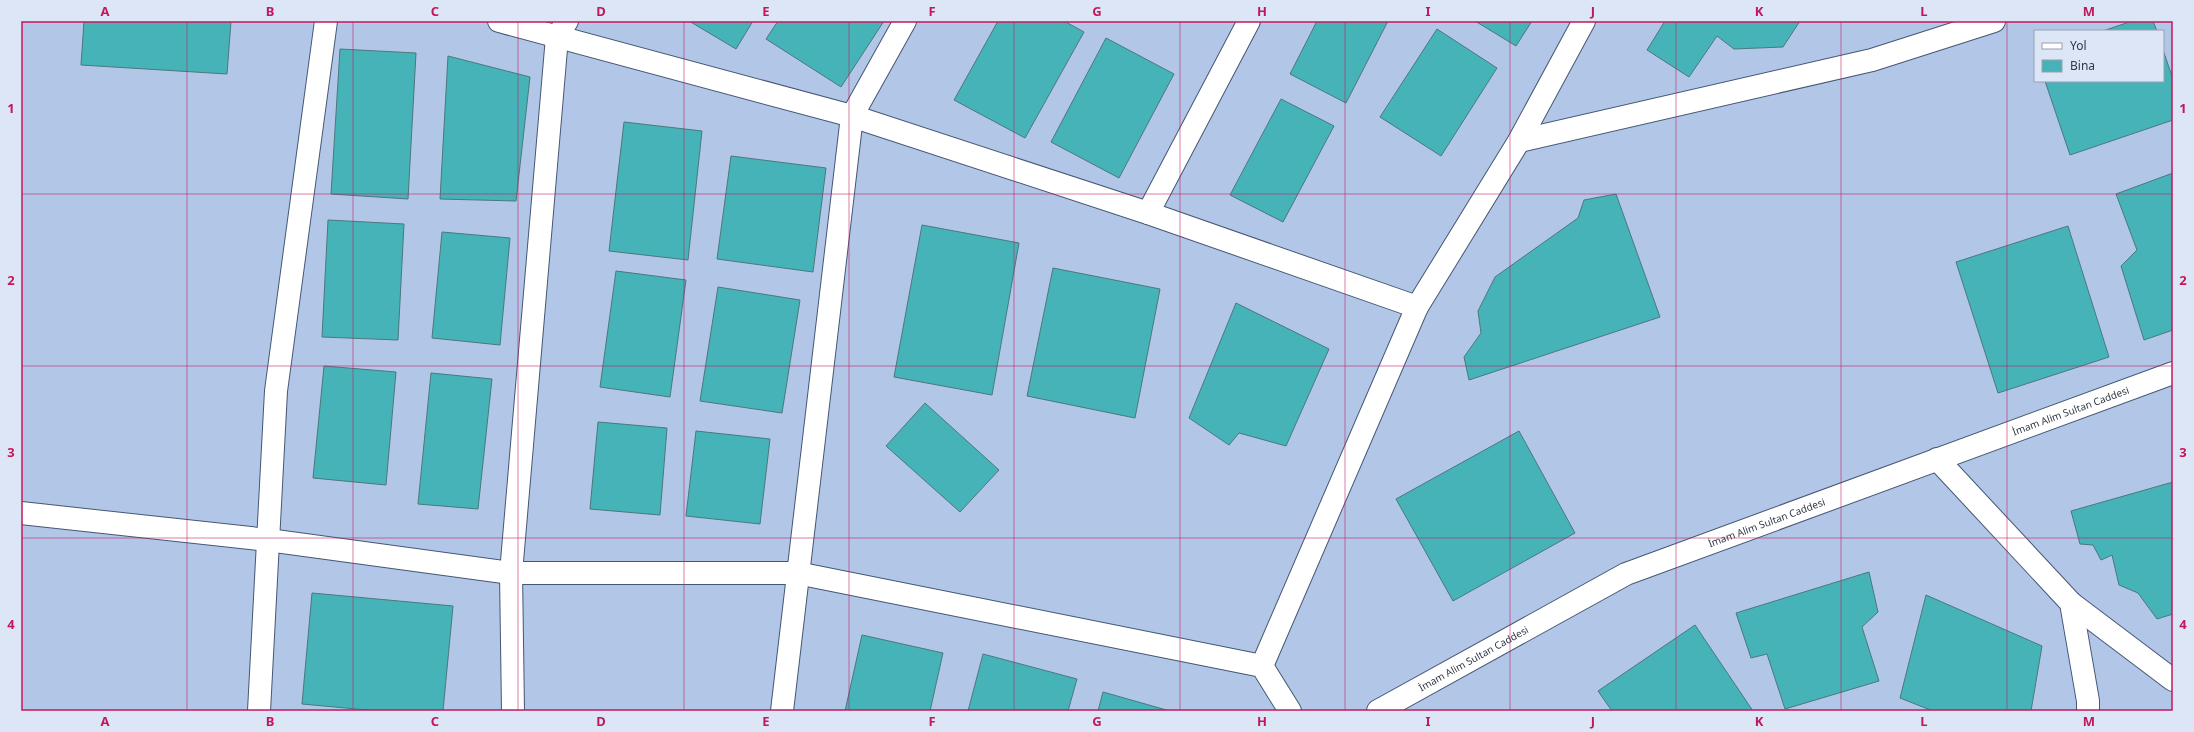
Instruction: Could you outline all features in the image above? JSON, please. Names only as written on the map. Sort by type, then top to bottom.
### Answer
[{"type":"street","points":[[259,711],[276,391],[326,21]]},
{"type":"street","points":[[499,21],[562,29],[852,116],[1148,213],[1417,307]]},
{"type":"street","points":[[782,711],[797,573],[852,116],[905,21]]},
{"type":"street","points":[[1148,213],[1250,21]]},
{"type":"street","points":[[1262,666],[1417,307],[1519,141],[1584,21]]},
{"type":"street","points":[[1519,141],[1872,60],[1994,21]]},
{"type":"street","points":[[513,711],[511,573],[562,29]]},
{"type":"street","name":"İmam Alim Sultan Caddesi","points":[[1378,711],[1626,574],[2173,373]]},
{"type":"street","points":[[1937,459],[2071,603],[2173,680]]},
{"type":"street","points":[[21,513],[268,540],[511,573],[797,573],[1262,666],[1290,711]]},
{"type":"street","points":[[2071,603],[2088,701],[2088,711]]},
{"type":"building","points":[[84,21],[231,21],[227,74],[81,65]]},
{"type":"building","points":[[689,21],[753,21],[736,49]]},
{"type":"building","points":[[778,21],[884,21],[841,87],[766,39]]},
{"type":"building","points":[[998,21],[1064,21],[1084,32],[1025,138],[954,100]]},
{"type":"building","points":[[1317,21],[1388,21],[1346,103],[1290,74]]},
{"type":"building","points":[[1475,21],[1532,21],[1516,46]]},
{"type":"building","points":[[1665,21],[1800,21],[1783,47],[1734,49],[1717,36],[1689,77],[1647,50]]},
{"type":"building","points":[[2132,21],[2153,21],[2157,30],[2106,30]]},
{"type":"building","points":[[1437,29],[1497,68],[1441,156],[1380,117]]},
{"type":"building","points":[[1106,38],[1174,74],[1119,178],[1051,142]]},
{"type":"building","points":[[340,49],[416,53],[408,199],[331,194]]},
{"type":"building","points":[[2164,53],[2173,79],[2173,120],[2070,155],[2045,82],[2164,82]]},
{"type":"building","points":[[448,56],[530,77],[516,201],[440,199]]},
{"type":"building","points":[[1281,99],[1334,126],[1283,222],[1230,195]]},
{"type":"building","points":[[624,122],[702,131],[688,260],[609,251]]},
{"type":"building","points":[[731,156],[826,168],[813,272],[717,259]]},
{"type":"building","points":[[2173,173],[2173,330],[2144,340],[2121,266],[2137,250],[2116,194]]},
{"type":"building","points":[[1616,194],[1660,317],[1469,380],[1464,357],[1481,333],[1478,311],[1495,277],[1578,218],[1584,200]]},
{"type":"building","points":[[328,220],[404,224],[398,340],[322,337]]},
{"type":"building","points":[[922,225],[1019,243],[992,395],[894,377]]},
{"type":"building","points":[[2068,226],[2109,357],[1998,393],[1956,262]]},
{"type":"building","points":[[442,232],[510,238],[500,345],[432,338]]},
{"type":"building","points":[[1053,268],[1160,289],[1135,418],[1027,396]]},
{"type":"building","points":[[616,271],[686,280],[670,397],[600,387]]},
{"type":"building","points":[[718,287],[800,300],[782,413],[700,401]]},
{"type":"building","points":[[1236,303],[1329,349],[1286,446],[1239,433],[1229,445],[1189,418]]},
{"type":"building","points":[[324,366],[396,372],[386,485],[313,478]]},
{"type":"building","points":[[431,373],[492,379],[478,509],[418,504]]},
{"type":"building","points":[[925,403],[999,470],[960,512],[886,446]]},
{"type":"building","points":[[598,422],[667,428],[660,515],[590,509]]},
{"type":"building","points":[[696,431],[770,439],[760,524],[686,516]]},
{"type":"building","points":[[1519,431],[1575,533],[1453,601],[1396,499]]},
{"type":"building","points":[[2173,482],[2173,614],[2157,619],[2138,593],[2119,585],[2112,555],[2101,560],[2093,545],[2080,544],[2071,511]]},
{"type":"building","points":[[1869,572],[1878,612],[1862,627],[1879,681],[1785,709],[1767,654],[1751,658],[1736,613]]},
{"type":"building","points":[[312,593],[453,606],[443,711],[378,711],[302,704]]},
{"type":"building","points":[[1926,595],[2042,646],[2031,711],[1933,711],[1900,698]]},
{"type":"building","points":[[1695,625],[1753,711],[1612,711],[1598,691]]},
{"type":"building","points":[[862,635],[943,653],[930,711],[845,711]]},
{"type":"building","points":[[983,654],[1077,679],[1068,711],[968,711]]},
{"type":"building","points":[[1103,692],[1170,711],[1098,711]]}]
